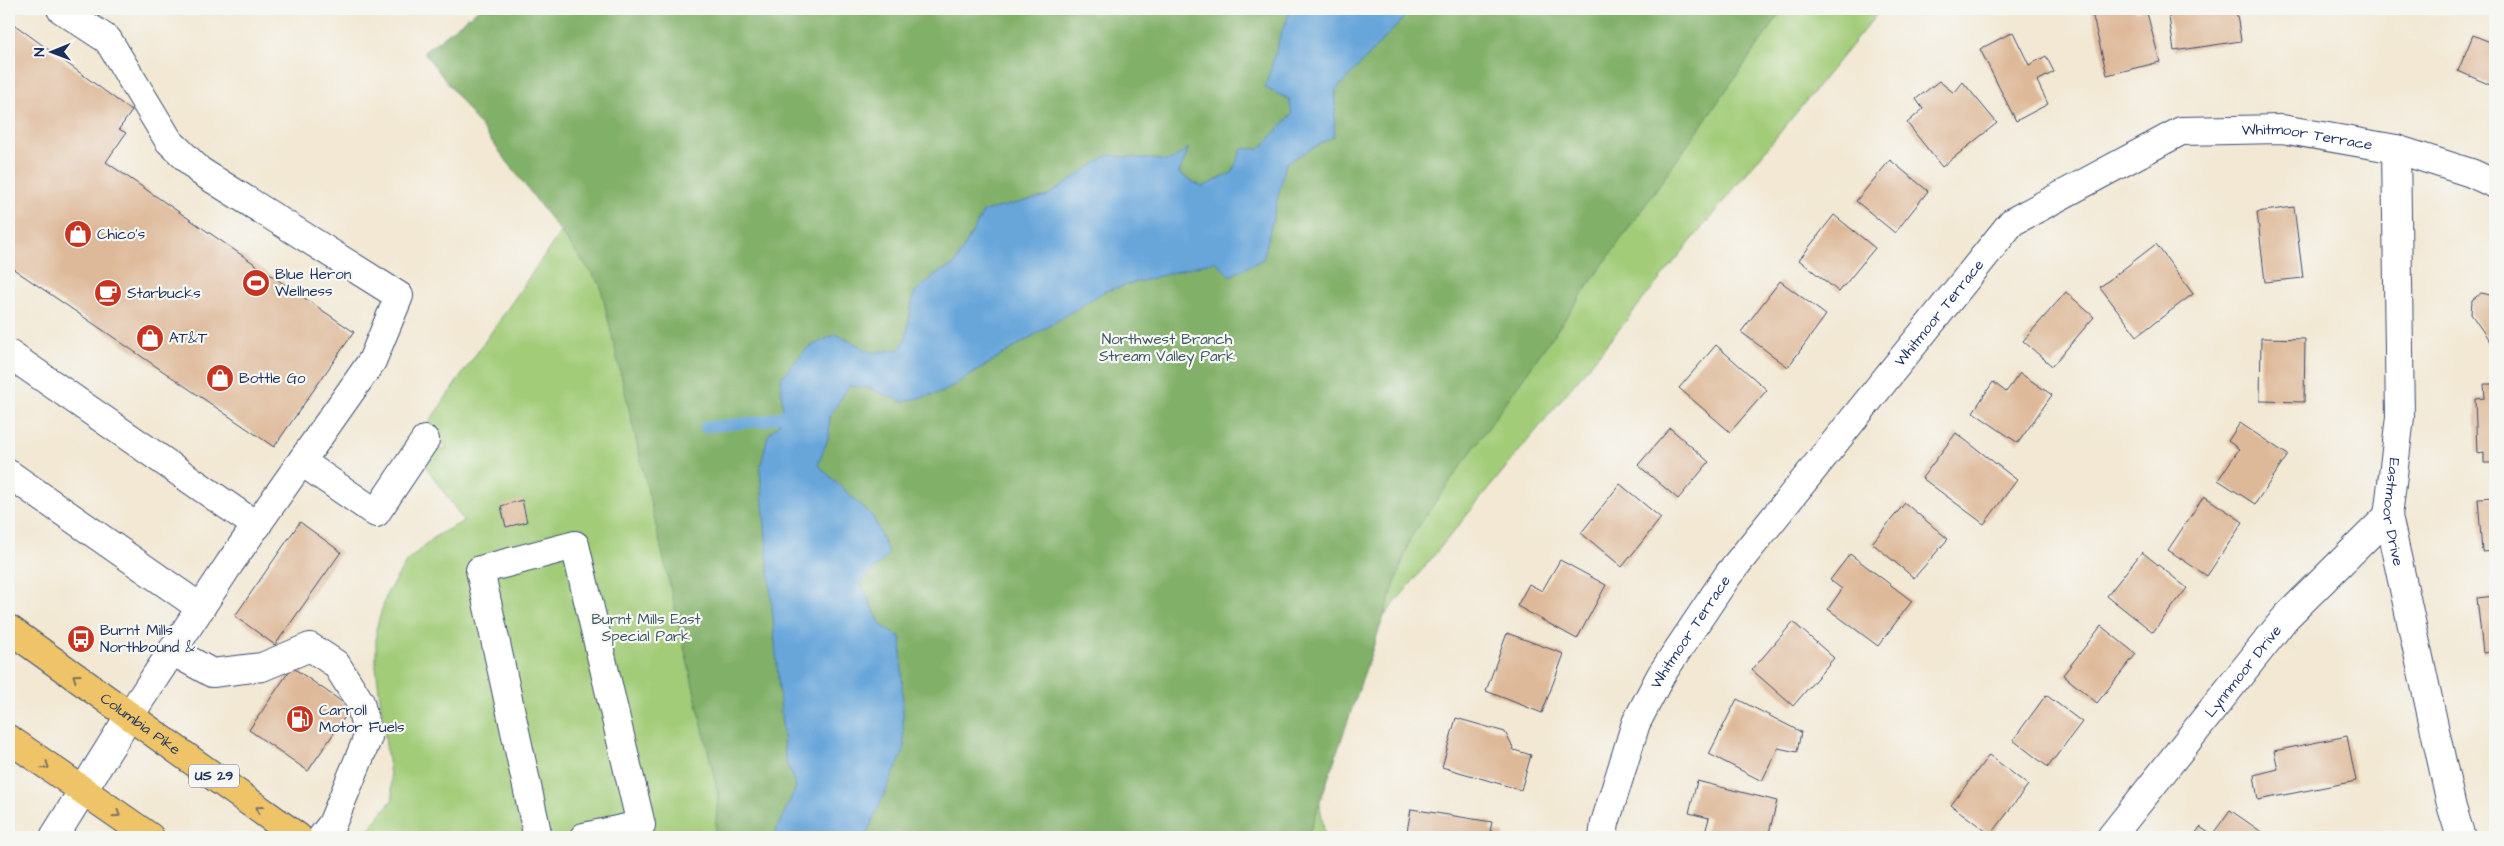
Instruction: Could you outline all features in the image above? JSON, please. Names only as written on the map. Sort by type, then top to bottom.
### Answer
[{"type":"highway","name":"Columbia Pike","points":[[9,629],[298,837]]},
{"type":"highway","points":[[9,740],[150,837]]},
{"type":"street","points":[[54,837],[172,651],[372,361],[399,296],[200,171],[168,141],[108,40],[61,9]]},
{"type":"street","name":"Whitmoor Terrace","points":[[1604,837],[1605,823],[1636,723],[1661,675],[1728,575],[2012,222],[2181,131],[2282,128],[2396,149],[2471,173],[2495,184]]},
{"type":"street","name":"Eastmoor Drive","points":[[2396,149],[2400,416],[2388,516],[2452,808],[2461,837]]},
{"type":"street","points":[[9,354],[257,526]]},
{"type":"street","points":[[302,462],[376,512],[425,440]]},
{"type":"street","points":[[9,474],[201,608]]},
{"type":"street","name":"Lynnmoor Drive","points":[[2111,837],[2286,617],[2388,516]]},
{"type":"street","points":[[538,837],[480,570],[575,545],[641,825],[584,837]]},
{"type":"street","points":[[172,651],[212,673],[262,666],[310,647],[336,664],[360,702],[368,737],[332,824],[322,837]]},
{"type":"green space","name":"Northwest Branch Stream Valley Park","points":[[479,9],[1789,9],[1782,11],[1411,537],[1308,837],[715,837],[718,794],[600,284],[424,52]]},
{"type":"green space","name":"Northwest Branch Stream Valley Park","points":[[715,9],[1881,9],[1305,713],[1325,837],[361,837],[393,799],[376,667],[376,629],[387,593],[407,561],[436,536],[464,521],[418,455],[447,448],[429,422]]},
{"type":"water","points":[[1291,9],[1405,9],[1403,19],[1336,90],[1334,136],[1286,163],[1263,259],[1230,276],[1215,261],[1105,291],[943,392],[903,402],[869,388],[849,386],[830,416],[829,436],[818,465],[873,517],[889,554],[860,583],[881,625],[901,638],[904,751],[865,837],[778,837],[776,831],[796,787],[785,759],[760,469],[768,435],[783,419],[781,378],[807,348],[836,334],[873,353],[900,349],[906,338],[914,293],[937,273],[954,265],[984,211],[1047,196],[1108,155],[1170,161],[1189,148],[1179,173],[1202,187],[1232,173],[1242,149],[1260,149],[1292,114],[1289,99],[1265,88],[1281,33]]},
{"type":"building","points":[[2091,9],[2135,9],[2136,11],[2146,9],[2160,62],[2107,75]]},
{"type":"building","points":[[2236,9],[2241,41],[2174,51],[2168,10]]},
{"type":"building","points":[[15,25],[132,111],[119,129],[126,133],[106,162],[354,332],[274,447],[9,266],[9,33]]},
{"type":"building","points":[[2013,32],[2029,65],[2046,56],[2054,72],[2037,81],[2048,104],[2016,121],[1980,49]]},
{"type":"building","points":[[2473,35],[2495,44],[2495,87],[2458,71]]},
{"type":"building","points":[[1939,81],[1954,93],[1963,82],[1997,123],[1942,167],[1907,123],[1923,109],[1916,99]]},
{"type":"building","points":[[1890,160],[1928,191],[1895,233],[1856,201]]},
{"type":"building","points":[[2294,207],[2303,278],[2265,282],[2257,212]]},
{"type":"building","points":[[1834,215],[1875,248],[1839,292],[1799,260]]},
{"type":"building","points":[[2156,244],[2193,294],[2137,336],[2100,287]]},
{"type":"building","points":[[1780,281],[1826,315],[1788,367],[1741,332]]},
{"type":"building","points":[[2066,292],[2094,317],[2052,366],[2023,341]]},
{"type":"building","points":[[2481,293],[2495,296],[2495,349],[2471,314],[2472,300]]},
{"type":"building","points":[[2261,338],[2305,339],[2304,402],[2260,401]]},
{"type":"building","points":[[1716,345],[1767,390],[1730,432],[1679,388]]},
{"type":"building","points":[[2020,373],[2052,395],[2018,443],[1973,412],[1993,382],[2006,392]]},
{"type":"building","points":[[2484,384],[2495,384],[2495,463],[2484,463],[2484,452],[2477,453],[2475,399],[2485,398]]},
{"type":"building","points":[[2240,423],[2288,455],[2255,504],[2218,480],[2239,449],[2228,441]]},
{"type":"building","points":[[1670,428],[1709,462],[1678,499],[1638,465]]},
{"type":"building","points":[[1956,433],[2017,480],[1984,524],[1922,478]]},
{"type":"building","points":[[1620,484],[1661,518],[1622,567],[1581,533]]},
{"type":"building","points":[[2204,496],[2243,522],[2207,576],[2168,550]]},
{"type":"building","points":[[2495,497],[2495,551],[2482,552],[2478,498]]},
{"type":"building","points":[[522,500],[527,522],[506,527],[501,506]]},
{"type":"building","points":[[1905,503],[1948,539],[1914,578],[1872,543]]},
{"type":"building","points":[[300,522],[341,552],[275,645],[235,616]]},
{"type":"building","points":[[2142,552],[2187,588],[2153,632],[2107,596]]},
{"type":"building","points":[[1850,554],[1912,601],[1878,646],[1828,609],[1842,589],[1830,580]]},
{"type":"building","points":[[1560,560],[1606,585],[1577,639],[1517,606],[1529,584],[1542,591]]},
{"type":"building","points":[[2495,596],[2495,651],[2483,653],[2477,598]]},
{"type":"building","points":[[1793,622],[1834,658],[1793,706],[1752,670]]},
{"type":"building","points":[[2101,626],[2136,654],[2097,703],[2063,675]]},
{"type":"building","points":[[1507,633],[1564,654],[1542,713],[1486,691]]},
{"type":"building","name":"Carroll Motor Fuels","points":[[292,667],[351,708],[308,771],[249,730]]},
{"type":"building","points":[[2046,695],[2082,722],[2048,767],[2013,740]]},
{"type":"building","points":[[1737,699],[1801,732],[1797,752],[1778,748],[1762,781],[1709,754]]},
{"type":"building","points":[[1456,718],[1505,732],[1514,750],[1531,755],[1521,790],[1442,767]]},
{"type":"building","points":[[2347,736],[2356,781],[2258,800],[2254,775],[2278,769],[2274,751]]},
{"type":"building","points":[[1989,755],[2028,785],[1991,835],[1951,805]]},
{"type":"building","points":[[1697,781],[1777,801],[1768,837],[1704,837],[1709,818],[1689,813]]},
{"type":"building","points":[[1411,809],[1492,822],[1490,831],[1504,833],[1504,837],[1406,837]]},
{"type":"building","points":[[2230,810],[2266,835],[2265,837],[2193,837],[2200,827],[2212,835]]},
{"type":"waterway","points":[[705,427],[765,421],[796,411]]},
{"type":"place","name":"Chico's","points":[[78,234]]},
{"type":"place","name":"Blue Heron Wellness","points":[[256,283]]},
{"type":"place","name":"Starbucks","points":[[108,293]]},
{"type":"place","name":"AT&T","points":[[150,338]]},
{"type":"place","name":"Bottle Go","points":[[220,378]]},
{"type":"place","name":"Burnt Mills Northbound &","points":[[81,639]]},
{"type":"place","name":"Carroll Motor Fuels","points":[[300,719]]},
{"type":"park label","name":"Burnt Mills East Special Park","points":[[646,628]]}]
